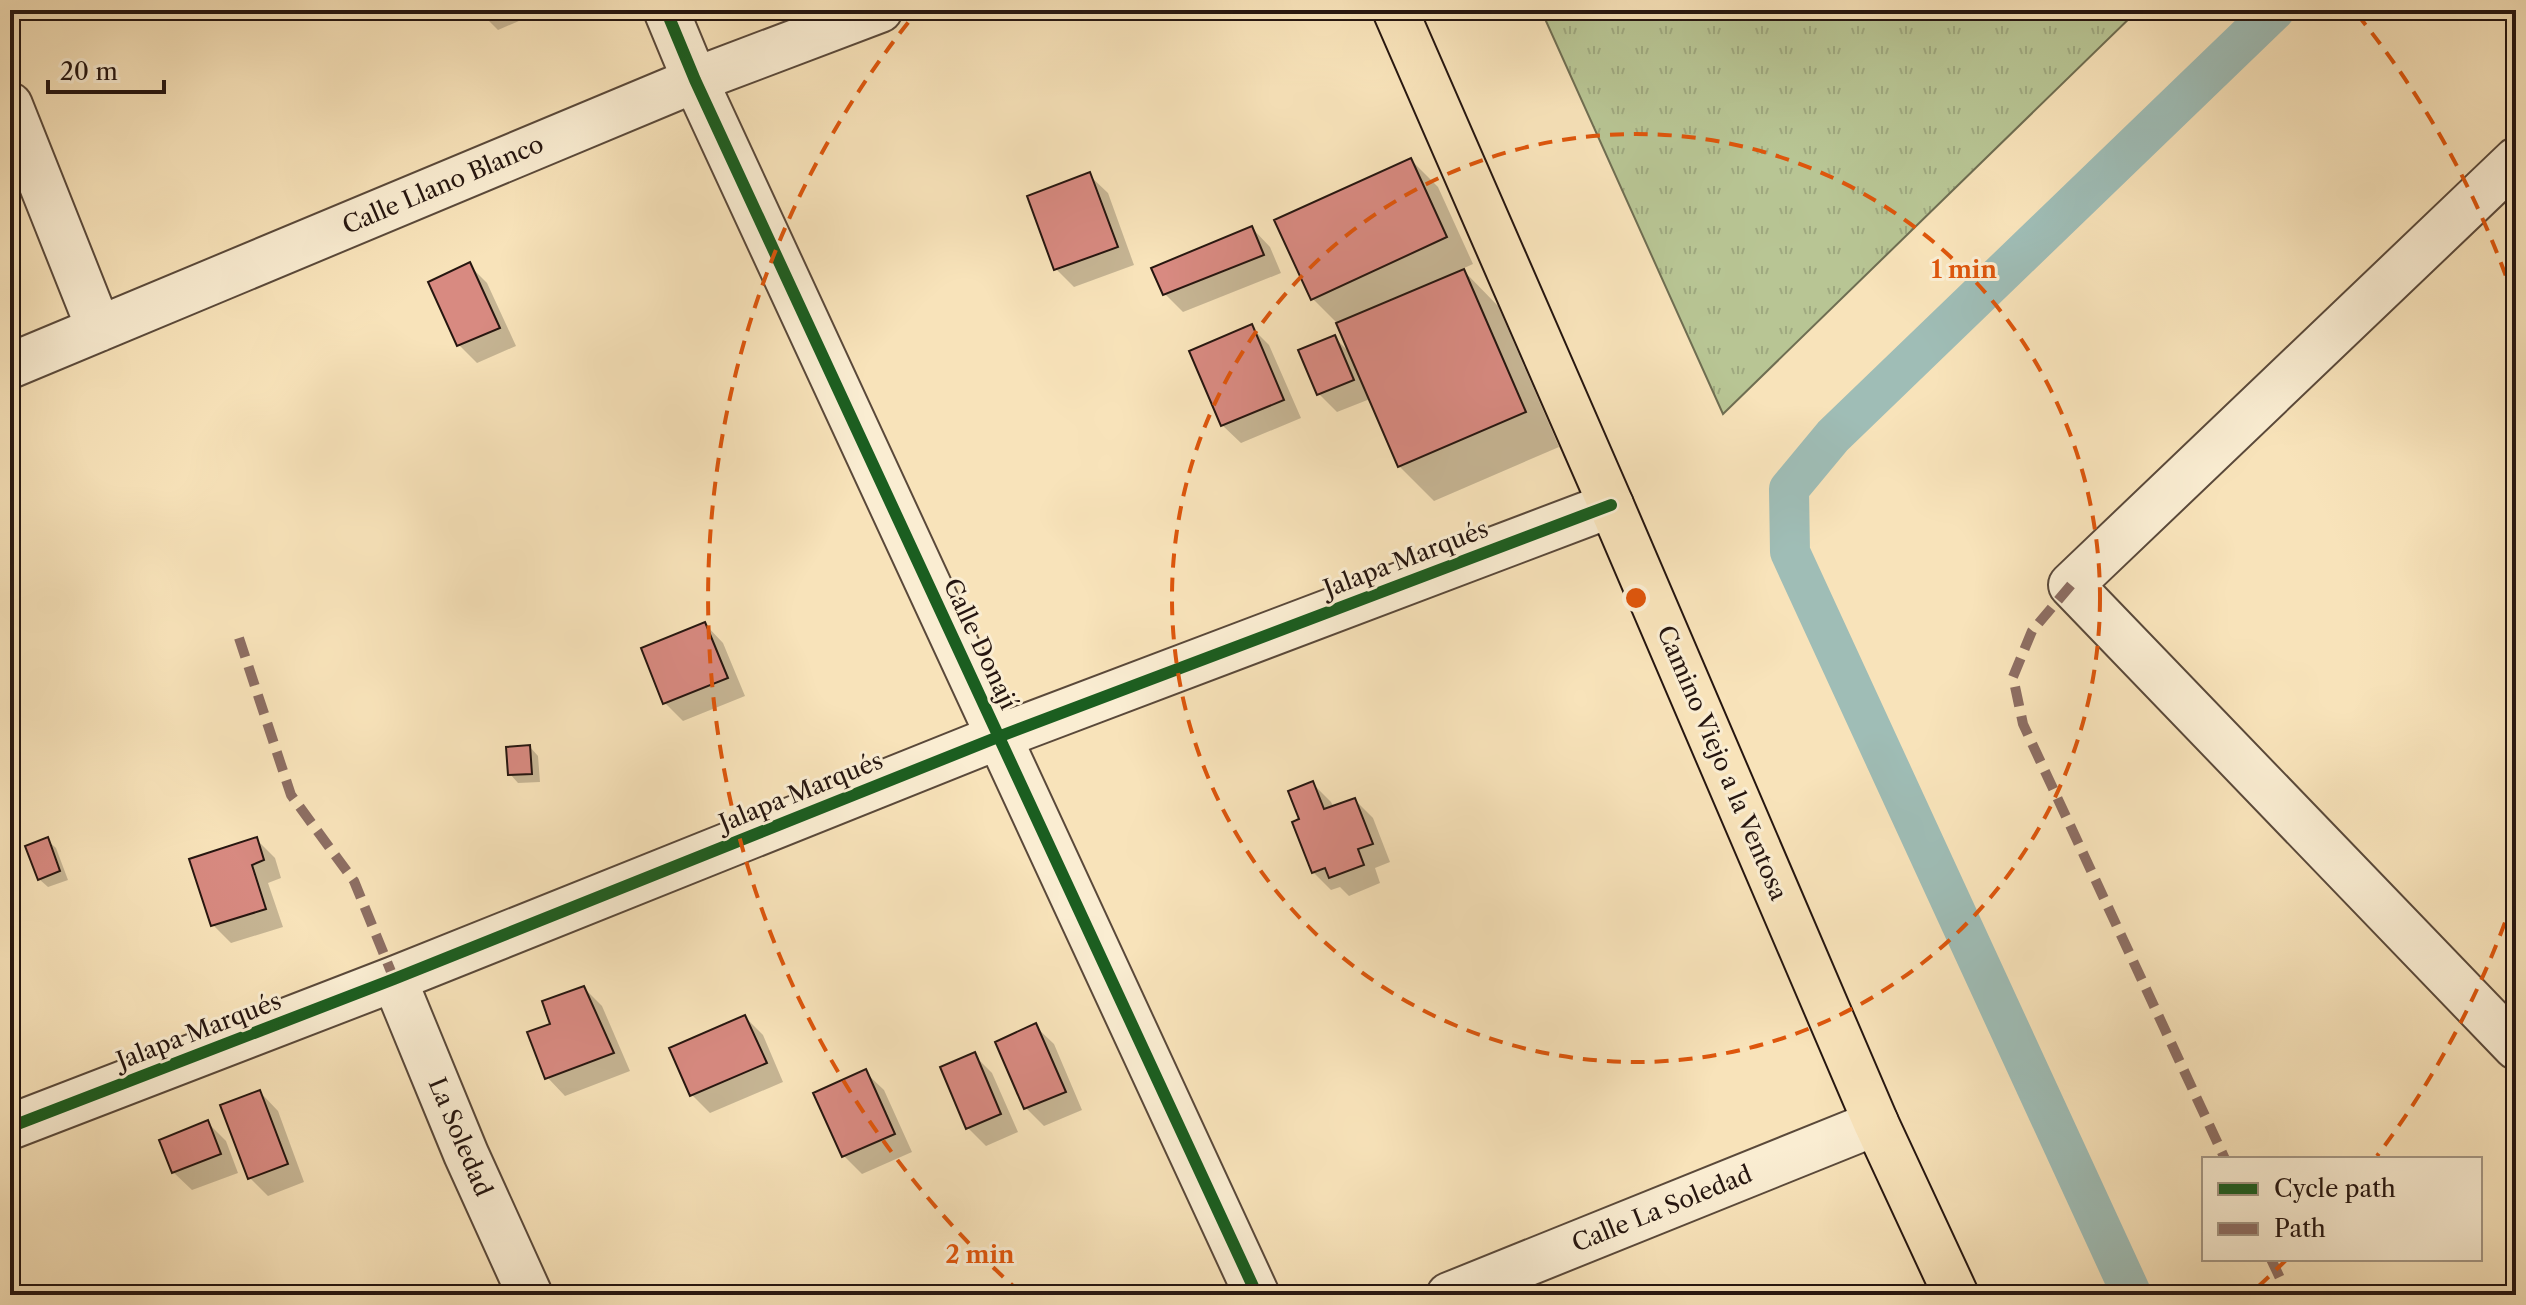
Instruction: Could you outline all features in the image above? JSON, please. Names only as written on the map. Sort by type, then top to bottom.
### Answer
[{"type":"main road","name":"Camino Viejo a la Ventosa","points":[[1395,10],[1876,1123],[1956,1295]]},
{"type":"street","name":"Calle Donají","points":[[666,10],[695,80],[1257,1295]]},
{"type":"street","name":"Calle Llano Blanco","points":[[10,366],[695,80],[880,10]]},
{"type":"street","points":[[10,105],[99,329]]},
{"type":"street","points":[[2516,160],[2071,585],[2516,1047]]},
{"type":"street","name":"Jalapa Marqués","points":[[10,1127],[394,979],[998,737],[1611,505]]},
{"type":"street","name":"La Soledad","points":[[394,979],[466,1154],[530,1295]]},
{"type":"street","name":"Calle La Soledad","points":[[1449,1295],[1876,1123]]},
{"type":"green space","points":[[1541,10],[2138,10],[1723,414]]},
{"type":"building","points":[[1411,158],[1447,237],[1311,300],[1274,220]]},
{"type":"building","points":[[1090,172],[1118,247],[1054,270],[1027,196]]},
{"type":"building","points":[[1252,226],[1264,255],[1163,295],[1151,268]]},
{"type":"building","points":[[470,262],[500,328],[457,346],[428,282]]},
{"type":"building","points":[[1464,269],[1526,412],[1398,467],[1336,323]]},
{"type":"building","points":[[1252,324],[1284,400],[1221,426],[1189,351]]},
{"type":"building","points":[[1335,335],[1354,380],[1317,395],[1298,350]]},
{"type":"building","points":[[705,622],[728,678],[663,704],[641,648]]},
{"type":"building","points":[[530,745],[532,774],[508,775],[506,747]]},
{"type":"building","points":[[1313,781],[1324,809],[1355,798],[1373,844],[1358,849],[1364,865],[1329,878],[1325,868],[1312,873],[1292,822],[1299,819],[1288,791]]},
{"type":"building","points":[[48,837],[60,871],[38,880],[25,846]]},
{"type":"building","points":[[257,837],[264,860],[252,865],[266,909],[211,926],[189,859]]},
{"type":"building","points":[[584,986],[614,1053],[545,1079],[527,1032],[550,1024],[542,1001]]},
{"type":"building","points":[[745,1015],[767,1063],[690,1096],[669,1048]]},
{"type":"building","points":[[1036,1023],[1066,1092],[1024,1109],[995,1042]]},
{"type":"building","points":[[975,1052],[1001,1114],[966,1129],[940,1067]]},
{"type":"building","points":[[866,1069],[895,1134],[842,1157],[813,1093]]},
{"type":"building","points":[[260,1090],[288,1164],[248,1179],[220,1105]]},
{"type":"building","points":[[208,1120],[221,1154],[172,1173],[159,1140]]},
{"type":"waterway","points":[[2132,1295],[1790,552],[1789,489],[1833,436],[2275,10]]},
{"type":"marked path","points":[[2071,585],[2032,631],[2013,677],[2023,724],[2224,1157]]},
{"type":"marked path","points":[[239,638],[291,795],[354,881],[394,979]]},
{"type":"marked path","points":[[2272,1261],[2288,1295]]},
{"type":"cycle path","points":[[666,10],[695,80],[1257,1295]]},
{"type":"cycle path","points":[[10,1127],[394,979],[998,737],[1611,505]]}]
